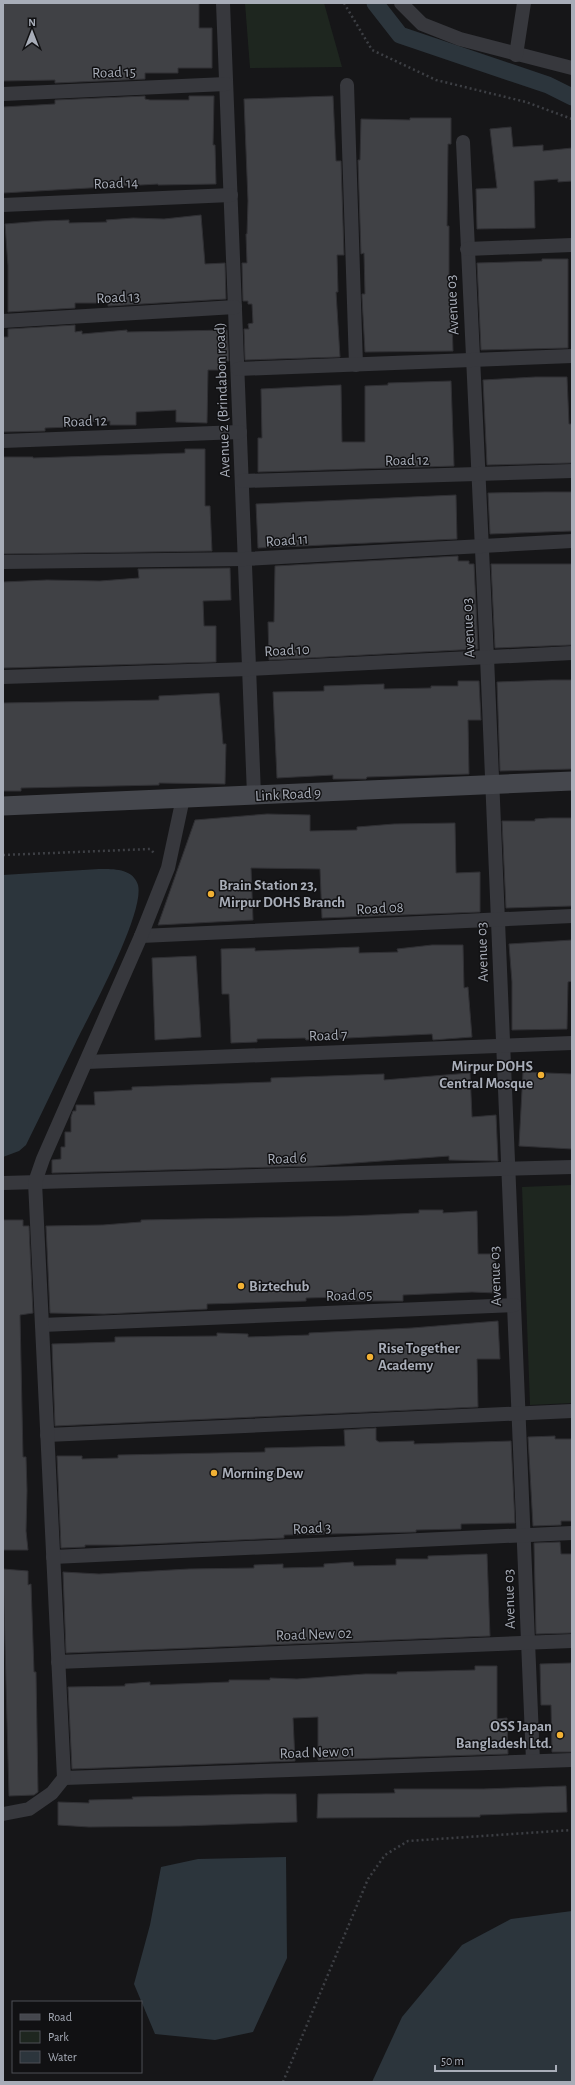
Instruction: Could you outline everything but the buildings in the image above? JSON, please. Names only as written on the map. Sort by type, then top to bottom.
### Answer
[{"type":"main road","name":"Link Road 9","points":[[3,806],[572,781]]},
{"type":"street","name":"Avenue 2 (Brindabon road)","points":[[223,3],[254,795]]},
{"type":"street","points":[[401,3],[422,24],[460,39],[516,55],[572,68]]},
{"type":"street","points":[[516,55],[524,3]]},
{"type":"street","name":"Road 15","points":[[3,94],[226,84]]},
{"type":"street","points":[[347,85],[356,365]]},
{"type":"street","name":"Avenue 03","points":[[463,142],[480,545],[487,657],[533,1761]]},
{"type":"street","name":"Road 14","points":[[3,205],[231,195]]},
{"type":"street","points":[[467,249],[572,244]]},
{"type":"street","name":"Road 13","points":[[3,321],[235,307]]},
{"type":"street","points":[[238,369],[572,356]]},
{"type":"street","name":"Road 12","points":[[3,441],[240,432]]},
{"type":"street","name":"Road 12","points":[[242,481],[572,471]]},
{"type":"street","name":"Road 11","points":[[3,562],[245,559],[572,541]]},
{"type":"street","name":"Road 10","points":[[3,677],[250,669],[572,653]]},
{"type":"street","points":[[3,1814],[28,1809],[52,1793],[64,1778],[35,1182],[43,1159],[141,936],[168,868],[183,798]]},
{"type":"street","name":"Road 08","points":[[141,936],[572,916]]},
{"type":"street","name":"Road 7","points":[[86,1062],[572,1043]]},
{"type":"street","name":"Road 6","points":[[3,1183],[572,1167]]},
{"type":"street","name":"Road 05","points":[[42,1325],[514,1305]]},
{"type":"street","points":[[47,1435],[518,1412],[572,1411]]},
{"type":"street","name":"Road 3","points":[[53,1557],[572,1533]]},
{"type":"street","name":"Road New 02","points":[[58,1662],[572,1641]]},
{"type":"street","name":"Road New 01","points":[[64,1778],[572,1760]]},
{"type":"path","points":[[344,3],[372,50],[436,80],[526,102],[572,118]]},
{"type":"path","points":[[3,855],[150,848],[168,868]]},
{"type":"path","points":[[284,2082],[368,1879],[385,1855],[408,1841],[572,1830]]},
{"type":"green space","points":[[245,3],[324,3],[342,67],[250,68]]},
{"type":"green space","points":[[572,1185],[572,1403],[530,1405],[522,1187]]},
{"type":"water","points":[[99,869],[127,872],[135,879],[138,885],[138,899],[133,917],[104,987],[26,1145],[19,1151],[3,1157],[3,875]]},
{"type":"water","points":[[286,1857],[287,1958],[253,2032],[215,2040],[155,2034],[134,1984],[150,1925],[161,1867],[198,1859]]},
{"type":"water","points":[[572,1911],[572,2082],[372,2082],[402,2017],[462,1945],[511,1919]]},
{"type":"waterway","points":[[375,3],[400,35],[548,85],[572,97]]},
{"type":"place","name":"Brain Station 23, Mirpur DOHS Branch","points":[[211,894]]},
{"type":"place","name":"Mirpur DOHS Central Mosque","points":[[541,1075]]},
{"type":"place","name":"Biztechub","points":[[241,1286]]},
{"type":"place","name":"Rise Together Academy","points":[[370,1357]]},
{"type":"place","name":"Morning Dew","points":[[214,1473]]},
{"type":"place","name":"OSS Japan Bangladesh Ltd.","points":[[560,1735]]}]
